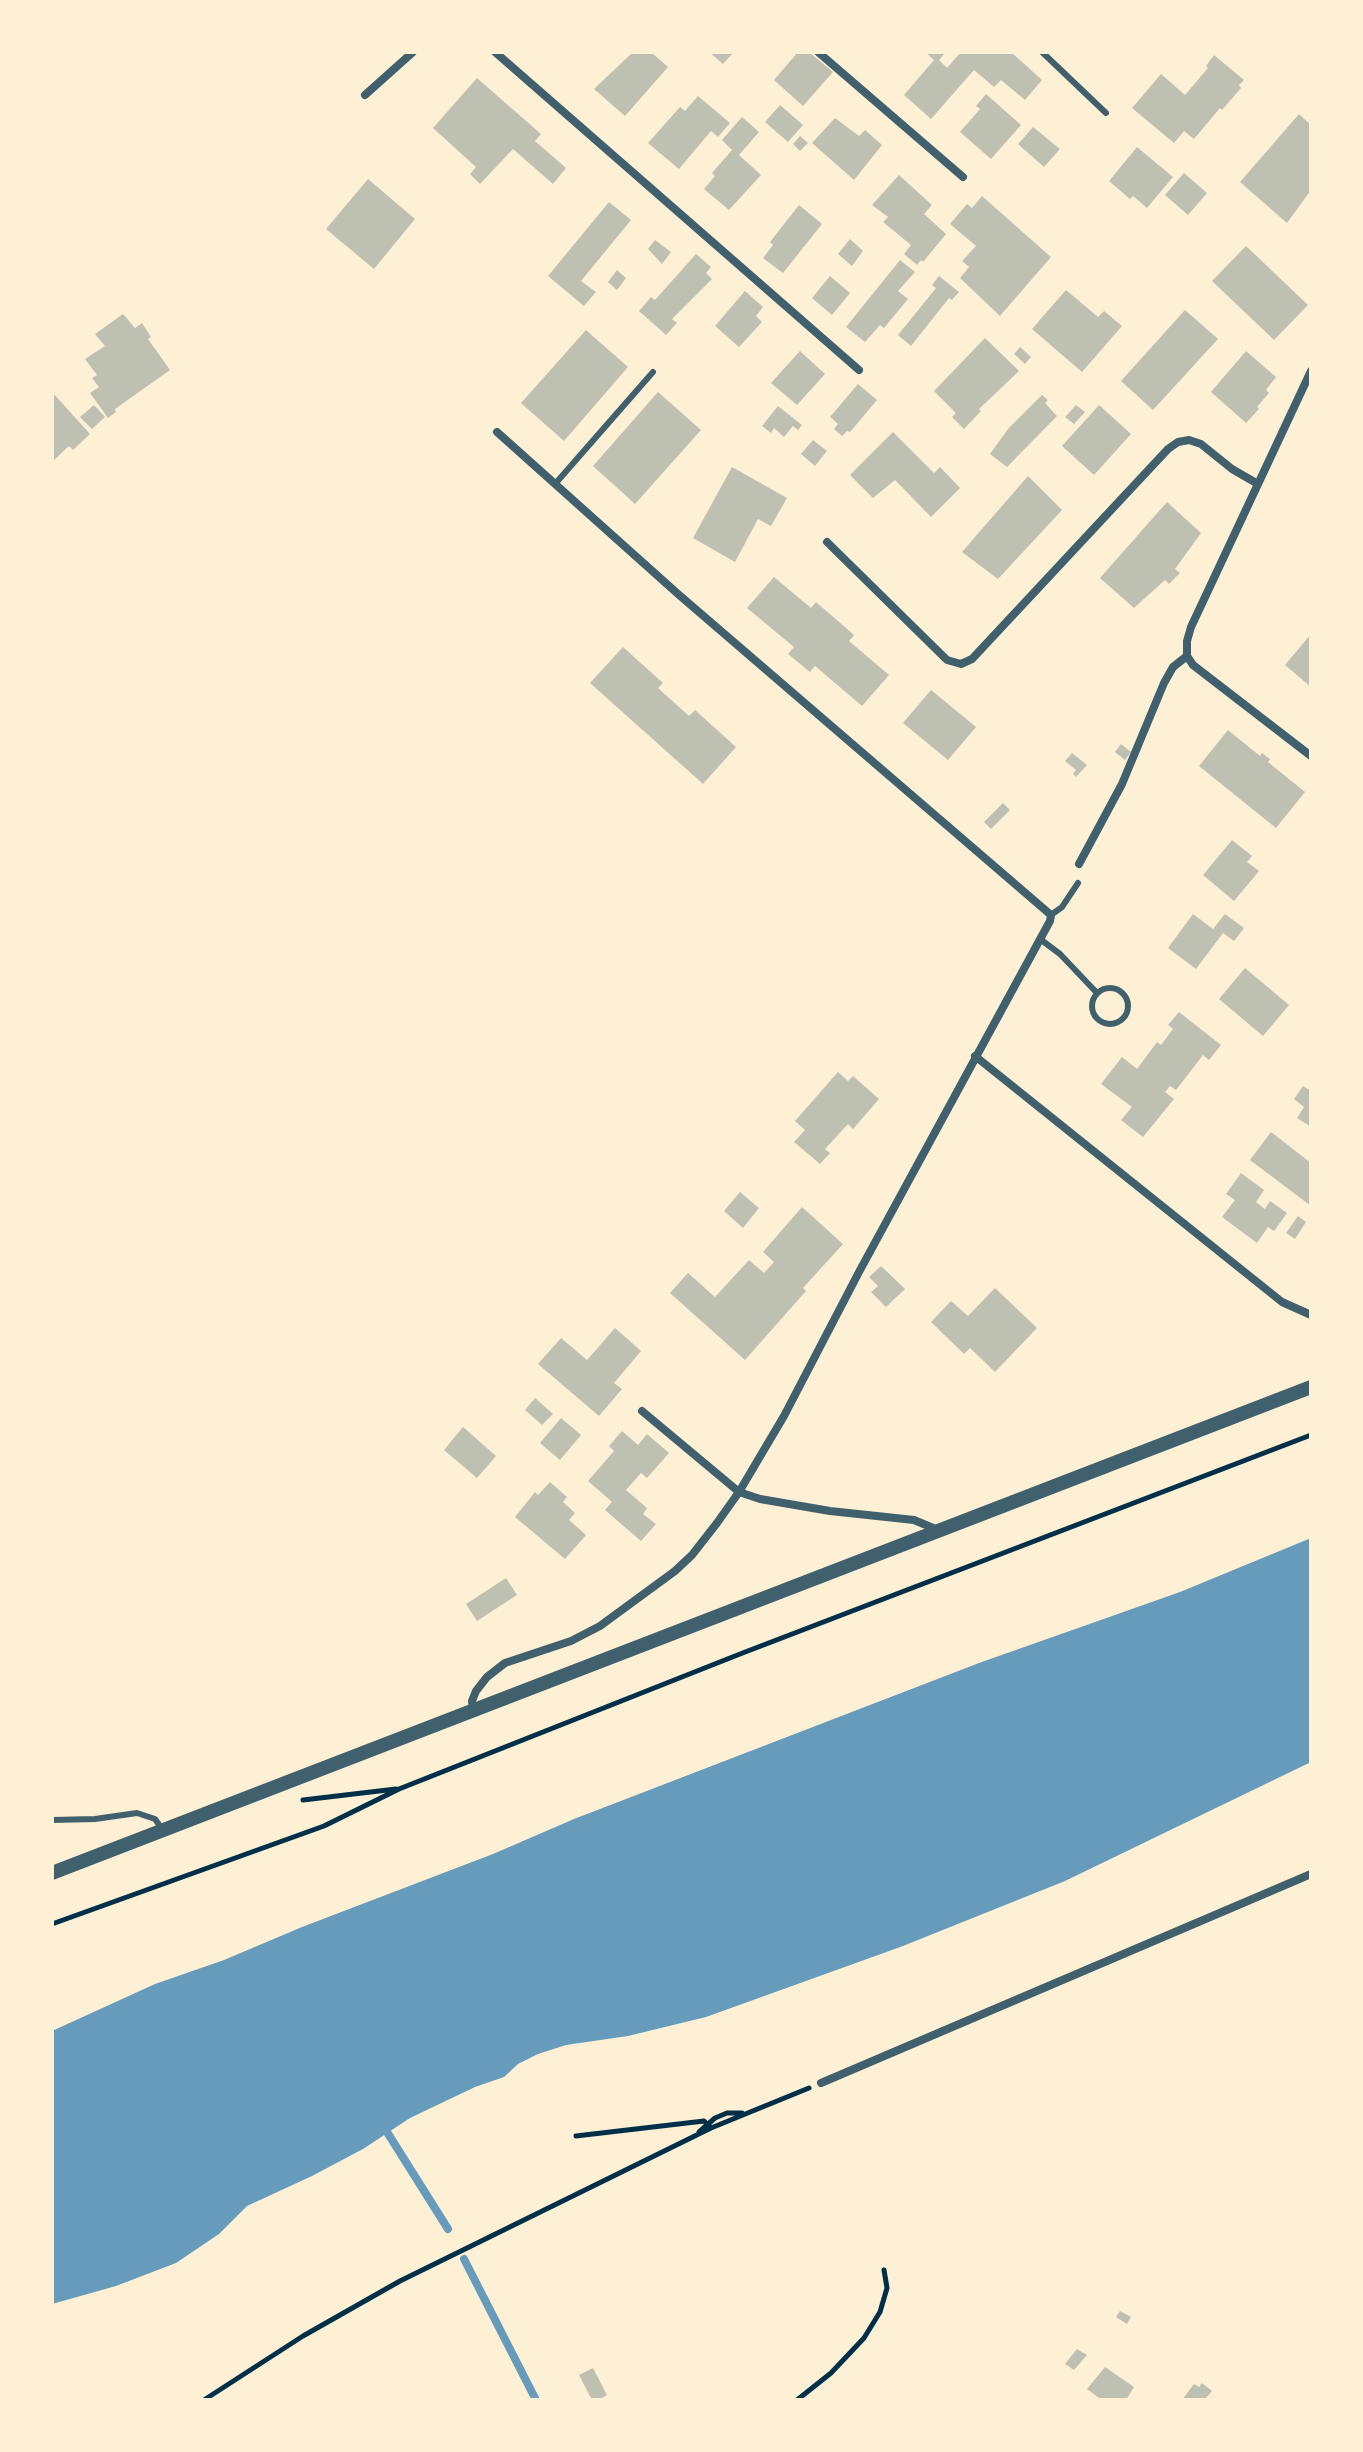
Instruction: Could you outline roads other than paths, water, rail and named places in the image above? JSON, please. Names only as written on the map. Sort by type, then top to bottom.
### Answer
[{"type":"street","points":[[365,95],[413,52]]},
{"type":"street","points":[[495,52],[859,370]]},
{"type":"street","points":[[818,52],[963,177]]},
{"type":"street","points":[[1311,371],[1187,641],[1187,656],[1193,665],[1311,756]]},
{"type":"street","points":[[473,1711],[472,1701],[476,1691],[487,1677],[505,1663],[571,1641],[600,1626],[675,1571],[692,1555],[739,1492],[784,1416],[1051,915],[678,594],[497,432]]},
{"type":"street","points":[[827,542],[947,660],[961,664],[972,659],[1168,449],[1178,442],[1189,440],[1201,444],[1232,469],[1258,484]]},
{"type":"street","points":[[1079,864],[1122,784],[1164,683],[1173,667],[1187,656]]},
{"type":"street","points":[[975,1056],[1282,1302],[1311,1315]]},
{"type":"street","points":[[52,1873],[1311,1387]]},
{"type":"street","points":[[642,1411],[739,1492],[760,1499],[830,1511],[914,1520],[939,1531]]},
{"type":"street","points":[[821,2083],[1311,1874]]},
{"type":"lane","points":[[1042,52],[1106,113]]},
{"type":"lane","points":[[555,484],[653,372]]},
{"type":"lane","points":[[1051,915],[1062,907],[1078,883]]},
{"type":"lane","points":[[1040,939],[1060,954],[1097,993]]},
{"type":"lane","points":[[1107,988],[1118,990],[1126,998],[1128,1009],[1123,1019],[1112,1024],[1101,1022],[1093,1014],[1092,1003],[1097,993],[1107,988]]},
{"type":"lane","points":[[52,1820],[95,1819],[137,1813],[155,1819],[162,1829]]},
{"type":"water","points":[[1311,1538],[1311,1762],[1065,1881],[903,1946],[706,2017],[628,2036],[566,2045],[538,2054],[518,2064],[504,2077],[475,2087],[410,2118],[363,2149],[247,2206],[219,2234],[176,2263],[116,2286],[52,2304],[52,2031],[155,1984],[224,1960],[574,1819],[979,1663],[1180,1592]]},
{"type":"waterway","points":[[382,2124],[448,2229]]},
{"type":"waterway","points":[[464,2259],[536,2400]]}]
